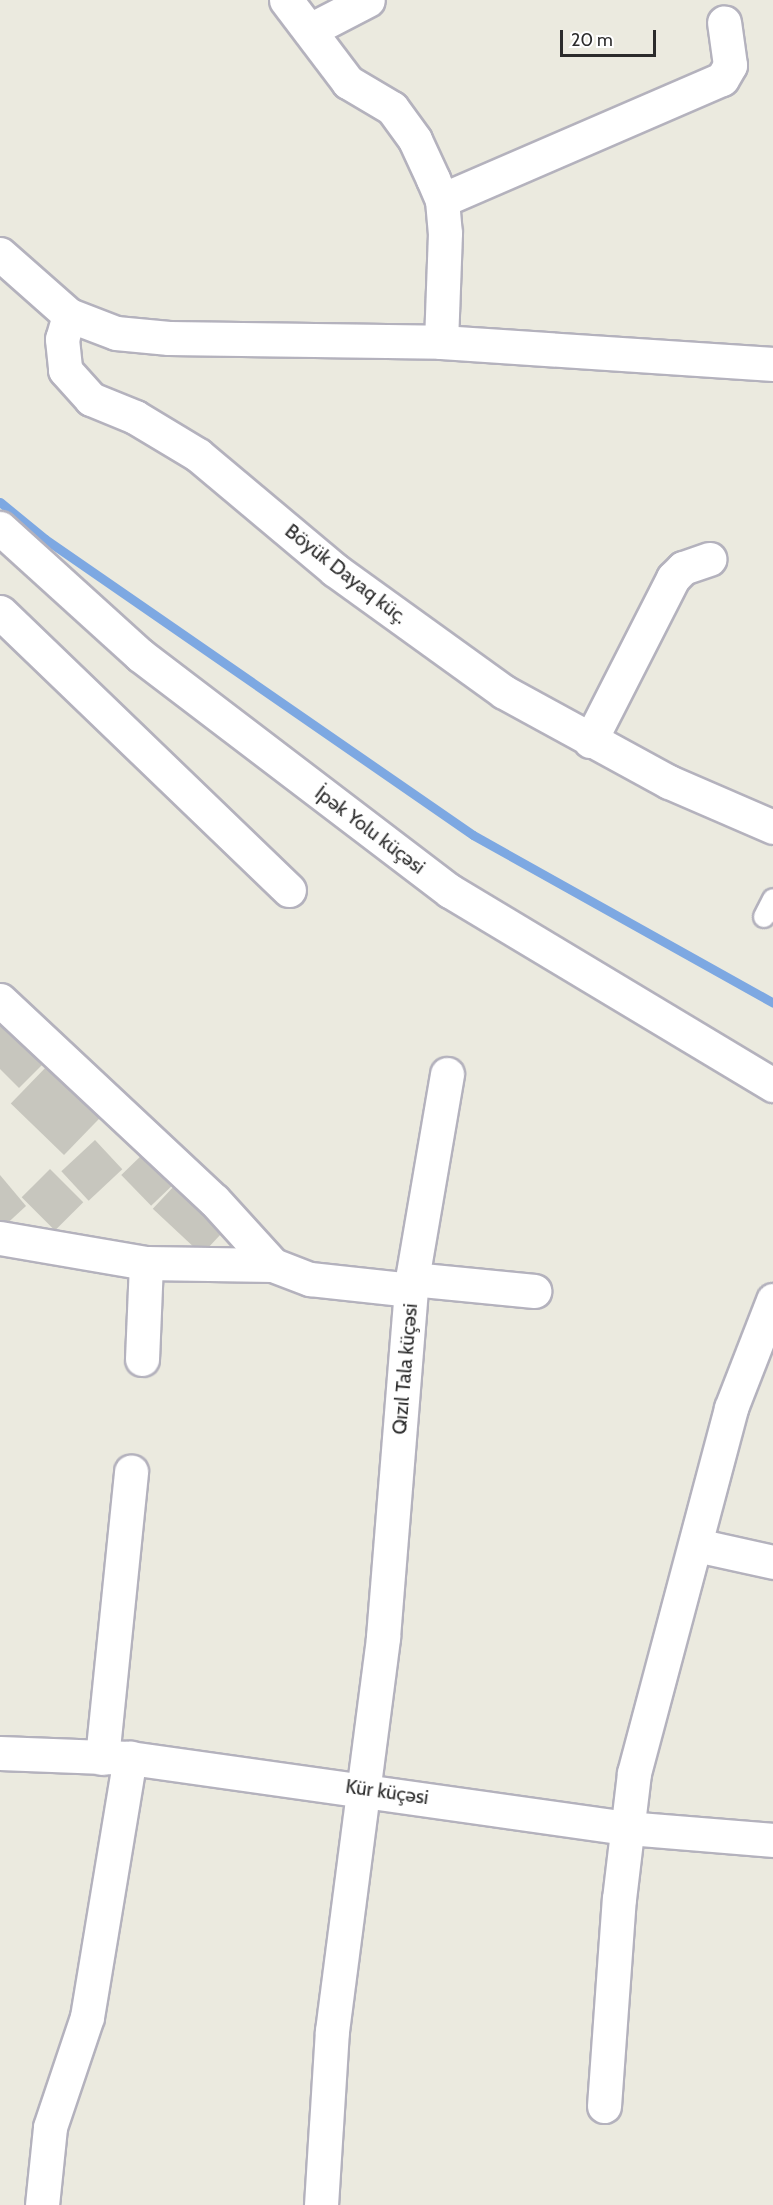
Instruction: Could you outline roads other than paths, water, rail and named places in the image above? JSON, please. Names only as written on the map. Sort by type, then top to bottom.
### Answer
[{"type":"street","points":[[286,0],[348,82],[392,108],[415,140],[442,200],[445,233],[441,342]]},
{"type":"street","points":[[310,30],[368,0]]},
{"type":"street","points":[[442,200],[722,79],[730,65],[724,22]]},
{"type":"street","points":[[0,254],[69,315],[116,333],[169,338],[441,342],[773,364]]},
{"type":"street","name":"Böyük Dayaq küç.","points":[[69,315],[62,339],[65,370],[91,399],[135,417],[198,455],[360,588],[504,692],[590,741],[669,782],[773,827]]},
{"type":"street","name":"İpək Yolu küçəsi","points":[[0,528],[140,656],[450,891],[773,1085]]},
{"type":"street","points":[[590,741],[673,578],[683,568],[709,559]]},
{"type":"street","points":[[0,612],[289,890]]},
{"type":"street","name":"Qızıl Tala küçəsi","points":[[0,1000],[214,1200],[273,1265],[310,1279],[412,1284],[383,1637],[332,2031],[321,2205]]},
{"type":"street","points":[[447,1074],[412,1284],[534,1291]]},
{"type":"street","points":[[0,1238],[146,1263],[273,1265]]},
{"type":"street","points":[[142,1359],[146,1263]]},
{"type":"street","points":[[604,2106],[627,1828],[634,1773],[731,1408],[773,1300]]},
{"type":"street","points":[[42,2205],[50,2127],[87,2018],[116,1758],[131,1471]]},
{"type":"street","points":[[696,1545],[773,1562]]},
{"type":"street","name":"Kür küçəsi","points":[[0,1753],[116,1758],[363,1789],[627,1828],[773,1840]]},
{"type":"waterway","points":[[0,502],[45,539],[473,835],[773,1003]]}]
